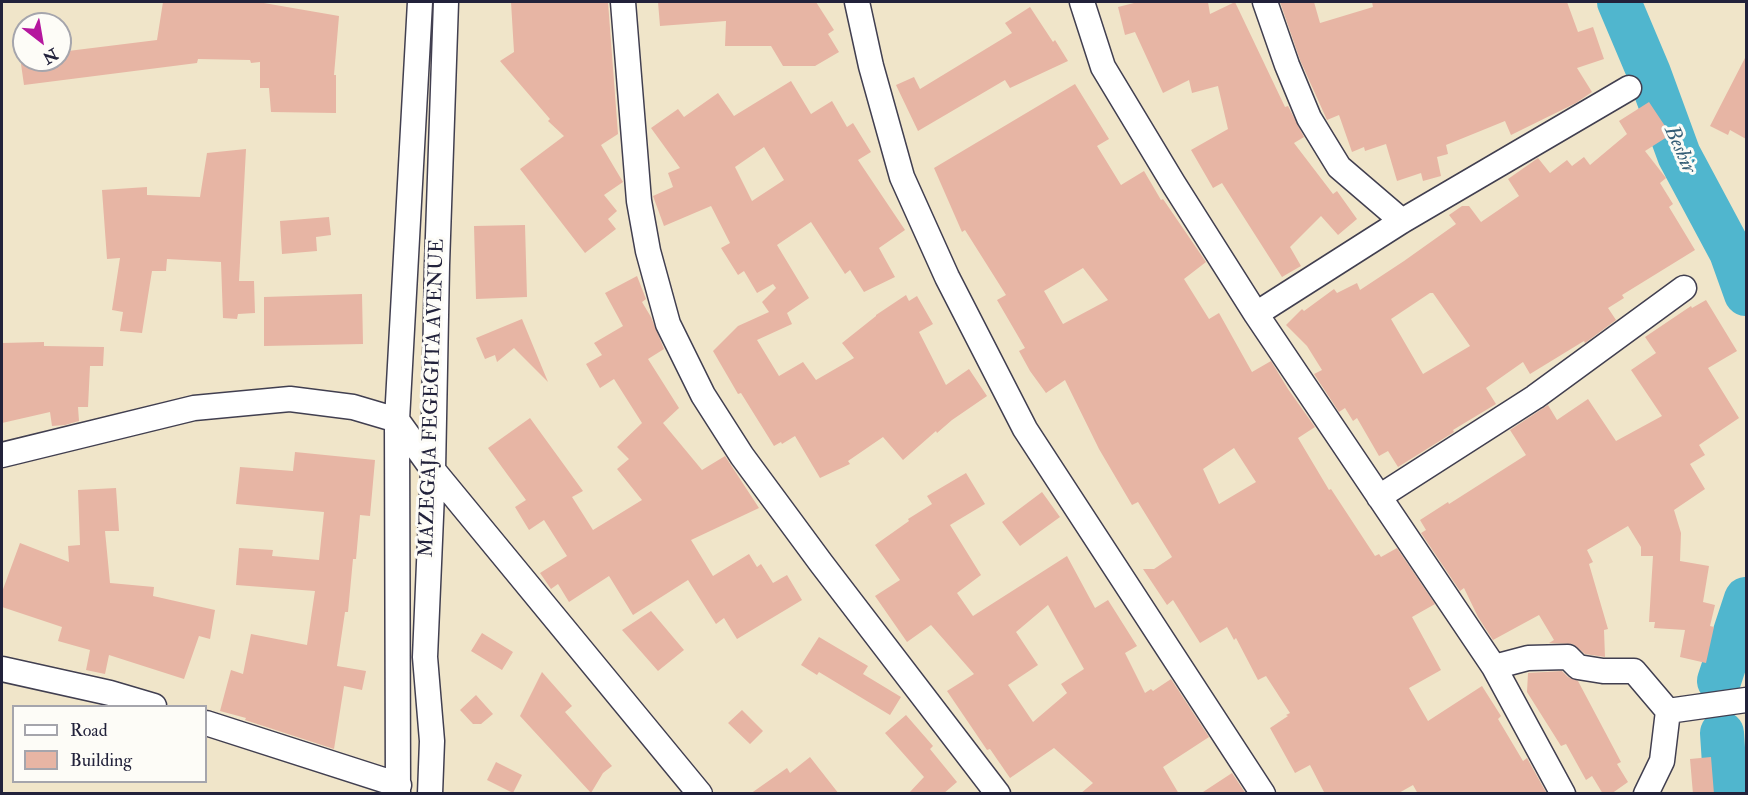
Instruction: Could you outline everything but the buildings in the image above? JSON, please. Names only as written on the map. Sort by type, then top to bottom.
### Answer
[{"type":"street","name":"MAZEGAJA FEGEGITA AVENUE","points":[[398,789],[397,420],[420,2]]},
{"type":"street","name":"MAZEGAJA FEGEGITA AVENUE","points":[[430,794],[432,741],[425,657],[433,470],[436,265],[446,2]]},
{"type":"street","points":[[623,2],[639,201],[648,251],[668,324],[703,395],[742,456],[998,794]]},
{"type":"street","points":[[857,2],[871,66],[902,177],[957,297],[1025,429],[1263,794]]},
{"type":"street","points":[[1082,2],[1103,67],[1173,183],[1256,314],[1494,667],[1563,794]]},
{"type":"street","points":[[1265,2],[1287,65],[1310,118],[1339,167],[1402,221]]},
{"type":"street","points":[[1256,314],[1402,221],[1629,88]]},
{"type":"street","points":[[1379,497],[1534,397],[1684,288]]},
{"type":"street","points":[[2,455],[194,408],[290,399],[353,407],[397,420],[433,470],[700,794]]},
{"type":"street","points":[[1494,667],[1528,658],[1568,657],[1578,667],[1603,671],[1634,671],[1668,711],[1662,761],[1646,794]]},
{"type":"street","points":[[2,669],[110,693],[151,705]]},
{"type":"street","points":[[1668,711],[1746,700]]},
{"type":"street","points":[[207,723],[398,789]]},
{"type":"waterway","name":"Beshir","points":[[1619,2],[1649,73],[1679,155],[1731,252],[1746,294]]},
{"type":"waterway","name":"Beshir","points":[[1719,681],[1746,599]]},
{"type":"waterway","name":"Beshir","points":[[1722,733],[1726,794]]}]
